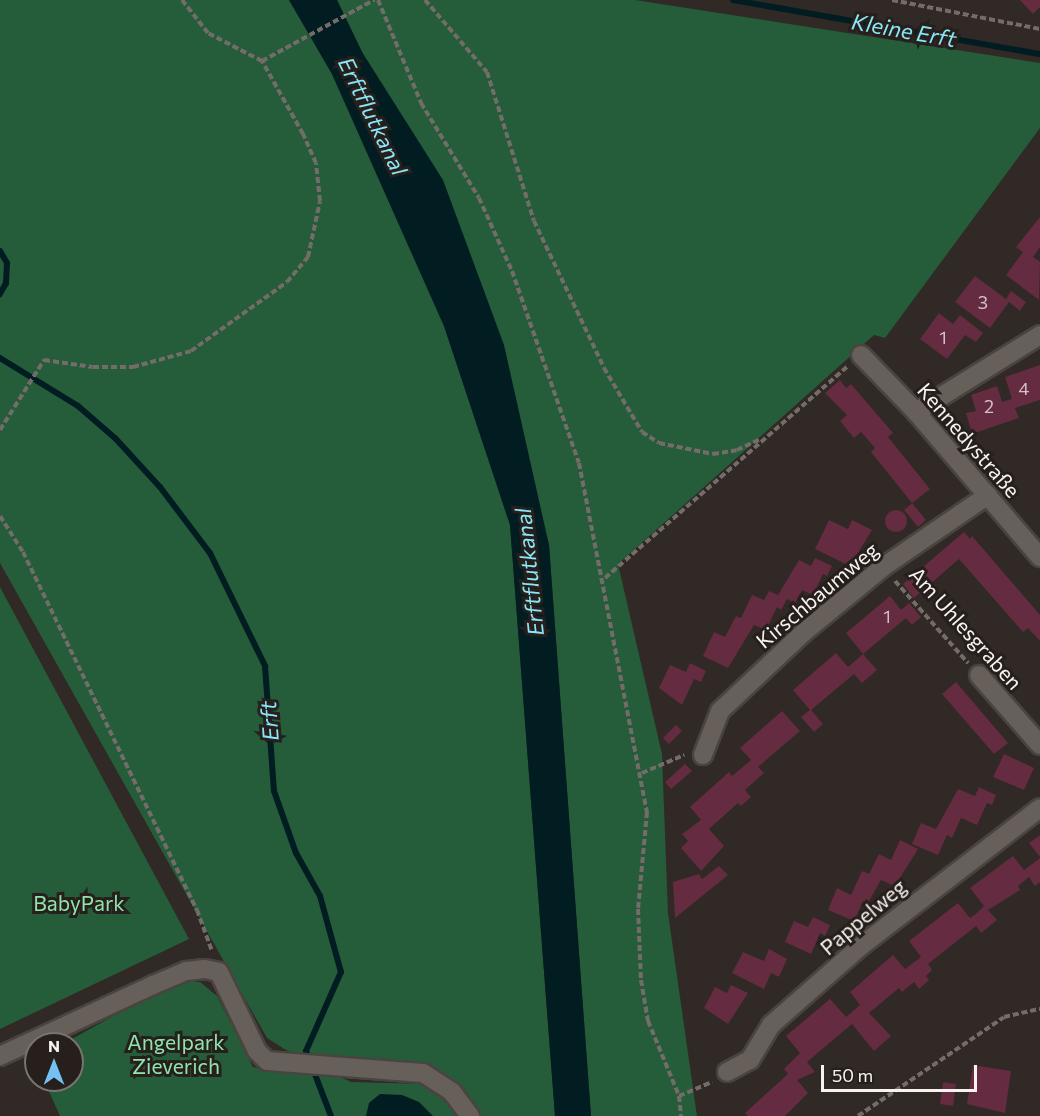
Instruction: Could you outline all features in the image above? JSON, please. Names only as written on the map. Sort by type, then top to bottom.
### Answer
[{"type":"street","points":[[916,412],[1040,335]]},
{"type":"street","name":"Kennedystraße","points":[[861,355],[916,412],[1040,557]]},
{"type":"street","name":"Kirschbaumweg","points":[[703,755],[720,711],[804,632],[883,567],[988,495]]},
{"type":"street","name":"Am Uhlesgraben","points":[[979,675],[1040,745]]},
{"type":"street","name":"Pappelweg","points":[[727,1072],[750,1060],[771,1025],[861,946],[1040,808]]},
{"type":"street","points":[[0,1056],[186,971],[219,972],[257,1051],[267,1061],[423,1073],[452,1092],[470,1116]]},
{"type":"path","points":[[0,430],[44,360],[93,367],[133,367],[191,351],[287,282],[308,257],[320,201],[316,163],[262,61],[208,33],[182,0]]},
{"type":"path","points":[[262,61],[353,9],[376,0],[422,103],[479,198],[512,271],[579,463],[604,578],[642,773],[647,812],[638,909],[641,980],[648,1021],[679,1096],[681,1116]]},
{"type":"path","points":[[424,0],[487,72],[534,221],[604,368],[642,432],[659,443],[713,454],[737,450],[761,439]]},
{"type":"path","points":[[892,0],[1040,29]]},
{"type":"path","points":[[604,578],[761,439],[861,355]]},
{"type":"path","points":[[0,516],[23,552],[197,910],[219,972]]},
{"type":"path","name":"Am Uhlesgraben","points":[[883,567],[979,675]]},
{"type":"path","points":[[642,773],[678,755]]},
{"type":"path","points":[[858,1116],[1004,1017],[1040,1010]]},
{"type":"path","points":[[679,1096],[708,1085],[727,1072]]},
{"type":"green space","points":[[0,0],[289,0],[332,74],[444,326],[510,525],[555,1116],[477,1116],[458,1088],[327,1063],[286,1050],[267,1038],[0,563]]},
{"type":"green space","points":[[337,0],[635,0],[1040,63],[1040,128],[885,338],[874,335],[618,564],[662,754],[668,913],[697,1116],[591,1116],[549,545],[362,52]]},
{"type":"green space","name":"BabyPark","points":[[0,587],[189,939],[0,1029]]},
{"type":"green space","name":"Angelpark Zieverich","points":[[178,980],[200,982],[217,996],[253,1067],[285,1073],[332,1073],[351,1082],[427,1084],[439,1088],[464,1116],[60,1116],[49,1092],[84,1092],[84,1032]]},
{"type":"water","name":"Erftflutkanal","points":[[289,0],[337,0],[362,52],[443,180],[504,345],[549,545],[591,1116],[555,1116],[510,525],[444,326],[332,74]]},
{"type":"water","points":[[380,1094],[402,1095],[419,1102],[433,1116],[366,1116],[369,1103]]},
{"type":"building","points":[[1020,0],[1040,0],[1040,7],[1033,14]]},
{"type":"building","points":[[1040,217],[1040,247],[1033,257],[1040,262],[1039,300],[1006,275],[1023,252],[1016,247]]},
{"type":"building","points":[[975,276],[1006,299],[1011,291],[1026,302],[1020,311],[1009,302],[990,328],[955,302]]},
{"type":"building","points":[[939,313],[953,324],[960,315],[983,333],[976,342],[965,335],[947,359],[920,339]]},
{"type":"building","points":[[1040,365],[1040,400],[1015,408],[1019,418],[972,434],[966,413],[976,411],[971,395],[997,386],[1002,402],[1012,399],[1005,377]]},
{"type":"building","points":[[840,380],[846,388],[851,384],[893,433],[888,437],[930,489],[912,503],[871,452],[875,448],[861,432],[854,438],[840,421],[847,415],[825,393]]},
{"type":"building","points":[[912,503],[926,520],[918,527],[904,510]]},
{"type":"building","points":[[896,510],[904,513],[907,521],[904,529],[896,532],[888,529],[885,521],[888,513]]},
{"type":"building","points":[[829,520],[848,529],[852,520],[872,530],[850,566],[815,549]]},
{"type":"building","points":[[964,532],[970,539],[972,536],[1040,615],[1040,641],[1028,628],[1023,632],[959,559],[914,598],[903,584]]},
{"type":"building","points":[[815,558],[832,566],[827,576],[823,574],[813,595],[802,590],[795,603],[787,599],[781,610],[777,607],[766,630],[754,625],[728,668],[703,656],[714,632],[725,637],[736,616],[741,618],[752,595],[764,600],[769,591],[778,595],[799,560],[811,566]]},
{"type":"building","points":[[890,596],[901,610],[909,603],[921,617],[912,625],[906,618],[863,654],[846,633]]},
{"type":"building","points":[[836,653],[848,667],[863,654],[877,670],[862,683],[854,674],[811,710],[823,724],[814,732],[801,717],[810,710],[793,690]]},
{"type":"building","points":[[690,663],[706,671],[701,682],[694,679],[682,705],[659,688],[670,665],[686,672]]},
{"type":"building","points":[[956,682],[1008,743],[994,754],[942,694]]},
{"type":"building","points":[[782,711],[800,731],[758,767],[764,773],[745,790],[751,797],[741,806],[738,803],[709,829],[724,846],[701,871],[681,848],[688,841],[682,834],[701,820],[690,807],[729,772],[732,776],[751,760],[740,748]]},
{"type":"building","points":[[676,725],[682,731],[669,744],[663,738]]},
{"type":"building","points":[[1004,754],[1034,768],[1024,790],[993,777]]},
{"type":"building","points":[[685,764],[692,771],[671,789],[665,782]]},
{"type":"building","points":[[979,787],[996,795],[992,805],[987,803],[977,825],[961,818],[952,838],[947,835],[938,855],[912,844],[921,823],[936,829],[958,789],[975,796]]},
{"type":"building","points":[[1040,835],[1040,857],[1029,843]]},
{"type":"building","points":[[900,840],[918,849],[895,886],[881,880],[868,903],[863,901],[854,921],[828,910],[837,888],[851,895],[862,871],[869,874],[879,854],[891,860]]},
{"type":"building","points":[[1013,856],[1024,870],[1040,858],[1040,882],[1035,886],[1029,877],[1018,886],[1020,890],[988,910],[997,920],[981,933],[976,926],[928,964],[932,970],[926,976],[929,980],[919,989],[914,982],[902,992],[899,988],[869,1013],[891,1036],[874,1051],[852,1024],[807,1062],[815,1072],[797,1080],[808,1093],[785,1116],[748,1116],[745,1113],[788,1074],[784,1069],[800,1053],[786,1036],[830,999],[846,1017],[860,1005],[850,992],[893,955],[905,969],[921,957],[909,941],[958,903],[970,918],[977,913],[984,906],[970,888]]},
{"type":"building","points":[[719,866],[728,875],[675,918],[673,882],[699,874],[702,879]]},
{"type":"building","points":[[813,917],[830,925],[825,936],[820,933],[811,954],[785,942],[794,921],[808,927]]},
{"type":"building","points":[[769,949],[787,959],[779,977],[771,973],[764,989],[732,973],[743,952],[764,961]]},
{"type":"building","points":[[731,985],[748,993],[728,1024],[704,1008],[715,987],[727,993]]},
{"type":"building","points":[[973,1065],[1011,1071],[1005,1113],[967,1104]]},
{"type":"building","points":[[943,1082],[956,1084],[953,1106],[940,1104]]},
{"type":"waterway","name":"Kleine Erft","points":[[733,0],[1040,54]]},
{"type":"waterway","name":"Erft","points":[[0,251],[7,263],[6,283],[0,294]]},
{"type":"waterway","name":"Erft","points":[[0,358],[78,406],[116,439],[160,487],[210,553],[265,666],[274,791],[296,853],[320,896],[341,972],[306,1051],[331,1116]]}]
